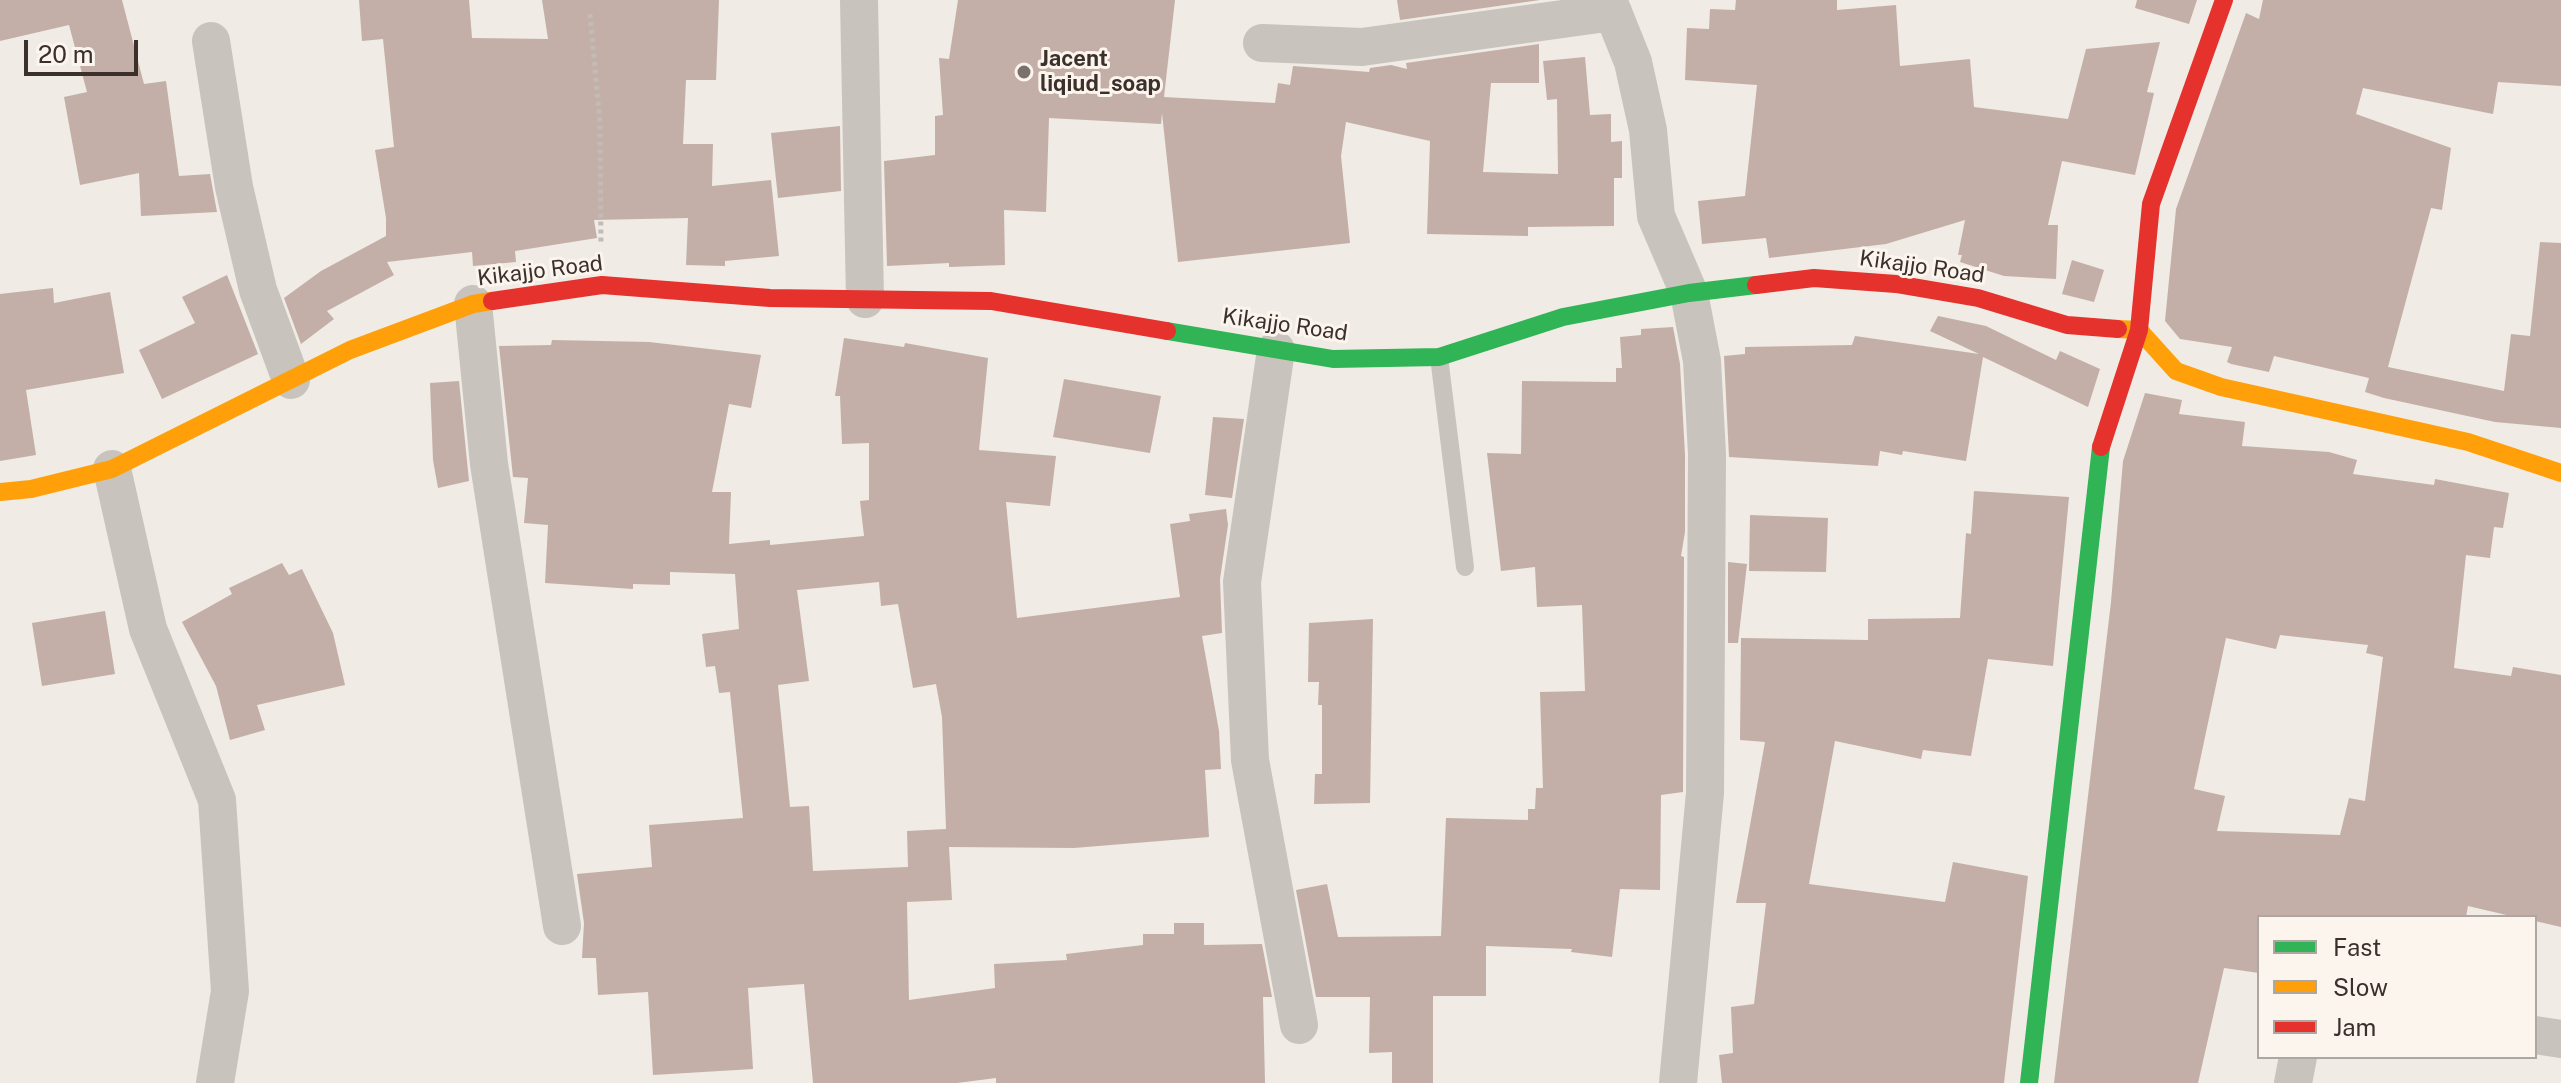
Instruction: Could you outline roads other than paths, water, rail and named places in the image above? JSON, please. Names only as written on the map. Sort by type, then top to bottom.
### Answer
[{"type":"street","points":[[859,0],[865,299]]},
{"type":"street","points":[[2029,1083],[2086,599],[2098,456],[2139,330],[2151,204],[2224,0]]},
{"type":"street","points":[[1262,43],[1362,47],[1610,6],[1633,62],[1645,117],[1656,216],[1689,293],[1702,361],[1707,454],[1705,793],[1678,1083]]},
{"type":"street","points":[[211,41],[234,187],[258,290],[291,380]]},
{"type":"street","name":"Kikajjo Road","points":[[0,492],[31,489],[112,469],[350,350],[473,304],[602,285],[770,298],[991,301],[1333,359],[1439,357],[1563,317],[1689,293],[1814,278],[1896,284],[1978,298],[2067,325],[2139,330]]},
{"type":"street","points":[[473,304],[489,464],[562,926]]},
{"type":"street","points":[[2139,330],[2176,371],[2221,387],[2468,442],[2561,473]]},
{"type":"street","points":[[1276,350],[1242,582],[1250,760],[1299,1025]]},
{"type":"street","points":[[112,469],[148,629],[217,800],[230,991],[215,1083]]},
{"type":"street","points":[[2537,1035],[2561,1039]]},
{"type":"street","points":[[2293,1083],[2298,1059]]},
{"type":"lane","points":[[1439,357],[1465,567]]},
{"type":"place","name":"Jacent liqiud_soap","points":[[1024,72]]}]
